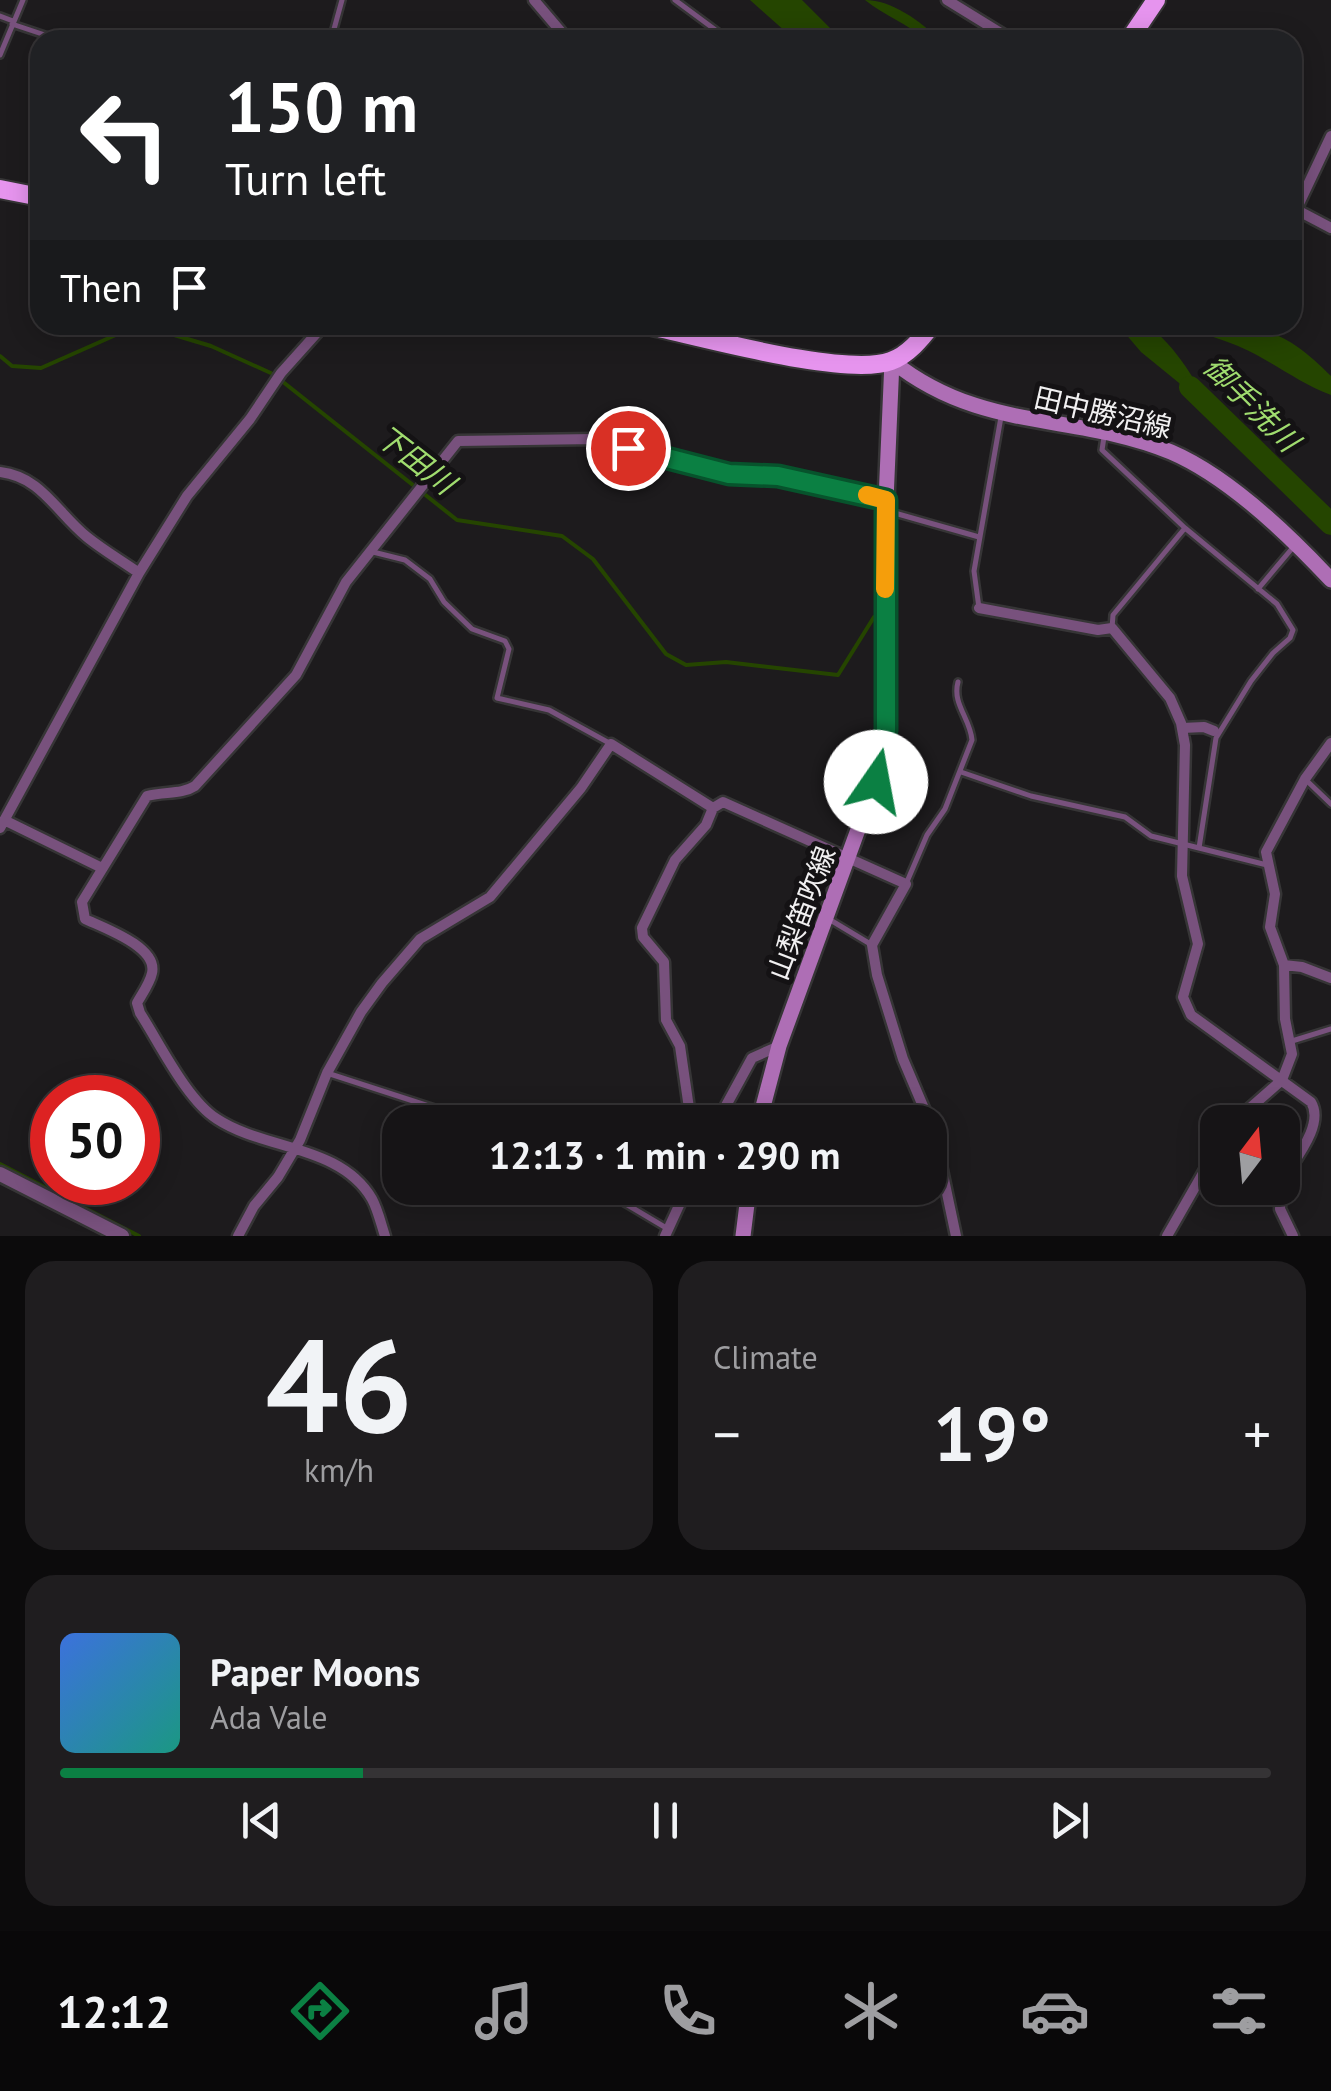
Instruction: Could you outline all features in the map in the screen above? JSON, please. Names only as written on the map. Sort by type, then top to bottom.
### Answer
[{"type":"highway","points":[[1136,30],[1156,0]]},
{"type":"highway","points":[[0,189],[30,195]]},
{"type":"highway","points":[[693,335],[818,361],[870,365],[892,361],[908,352],[923,335]]},
{"type":"main road","name":"田中勝沼線","points":[[892,361],[940,394],[1002,414],[1168,451],[1201,466],[1224,482],[1331,580]]},
{"type":"main road","name":"山梨笛吹線","points":[[763,1105],[778,1046],[876,782],[886,730],[886,505],[892,361]]},
{"type":"main road","points":[[742,1236],[747,1205]]},
{"type":"street","points":[[534,0],[560,30]]},
{"type":"street","points":[[947,0],[996,30]]},
{"type":"street","points":[[1302,193],[1331,136]]},
{"type":"street","points":[[1302,213],[1331,228]]},
{"type":"street","points":[[102,868],[2,824],[75,687],[187,496],[250,419],[277,378],[315,335]]},
{"type":"street","points":[[385,1236],[372,1198],[351,1176],[323,1158],[230,1126],[206,1111],[140,1013],[137,1003],[153,965],[145,952],[128,939],[85,919],[82,902],[147,796],[164,790],[185,792],[195,786],[296,676],[346,582],[458,441],[594,439],[729,474],[778,476],[886,505]]},
{"type":"street","points":[[0,472],[20,474],[87,537],[139,574]]},
{"type":"street","points":[[979,608],[1098,630],[1112,628],[1170,698],[1185,745],[1182,876],[1198,944],[1185,986],[1186,1006],[1191,1015],[1310,1102],[1316,1111],[1315,1124],[1300,1151]]},
{"type":"street","points":[[1182,728],[1196,726],[1217,732]]},
{"type":"street","points":[[1253,1105],[1282,1080],[1292,1054],[1284,964],[1270,928],[1276,894],[1266,852],[1305,779],[1331,742]]},
{"type":"street","points":[[238,1236],[294,1150],[327,1073],[382,983],[420,939],[490,897],[582,788],[611,744],[714,808]]},
{"type":"street","points":[[0,801],[13,808]]},
{"type":"street","points":[[689,1105],[680,1046],[666,1020],[664,962],[643,937],[642,928],[675,860],[706,825],[714,808],[723,802],[906,884],[872,945],[903,1059],[934,1132],[956,1236]]},
{"type":"street","points":[[1284,964],[1302,966],[1331,978]]},
{"type":"street","points":[[726,1105],[752,1058],[778,1046]]},
{"type":"street","points":[[0,1174],[122,1236]]},
{"type":"street","points":[[1167,1236],[1200,1178]]},
{"type":"street","points":[[667,1233],[679,1205]]},
{"type":"street","points":[[1280,1205],[1293,1236]]},
{"type":"lane","points":[[0,55],[23,0]]},
{"type":"lane","points":[[334,30],[342,0]]},
{"type":"lane","points":[[675,0],[715,30]]},
{"type":"lane","points":[[0,16],[32,30]]},
{"type":"lane","points":[[979,608],[974,571],[1002,414]]},
{"type":"lane","points":[[1104,435],[1102,450],[1185,528],[1277,604],[1293,630],[1251,681],[1217,732],[1199,848]]},
{"type":"lane","points":[[886,505],[979,537]]},
{"type":"lane","points":[[1112,628],[1113,615],[1185,528]]},
{"type":"lane","points":[[1258,589],[1295,546]]},
{"type":"lane","points":[[370,551],[405,560],[430,579],[444,602],[472,630],[505,641],[509,649],[497,698],[549,710],[611,744]]},
{"type":"lane","points":[[906,884],[927,835],[945,809],[972,740],[971,728],[956,701],[958,682]]},
{"type":"lane","points":[[961,772],[1031,796],[1124,817],[1151,836],[1267,865]]},
{"type":"lane","points":[[1305,779],[1331,804]]},
{"type":"lane","points":[[826,917],[872,945]]},
{"type":"lane","points":[[1289,1042],[1331,1029]]},
{"type":"lane","points":[[327,1073],[426,1105]]},
{"type":"lane","points":[[624,1205],[667,1233]]},
{"type":"shaded area","points":[[750,0],[802,0],[832,30],[784,30]]},
{"type":"shaded area","points":[[865,0],[895,8],[928,30],[913,30]]},
{"type":"shaded area","points":[[1127,335],[1162,338],[1182,361],[1211,409],[1141,352]]},
{"type":"shaded area","points":[[1209,335],[1280,337],[1331,376],[1331,395],[1307,384]]},
{"type":"waterway","name":"下田川","points":[[0,356],[12,366],[41,368],[116,335]]},
{"type":"waterway","name":"下田川","points":[[174,335],[211,346],[273,374],[457,520],[562,536],[593,559],[666,654],[686,665],[726,662],[838,675],[874,617]]},
{"type":"waterway","name":"御手洗川","points":[[1190,387],[1331,524]]},
{"type":"waterway","points":[[0,1164],[139,1236]]},
{"type":"slow traffic","points":[[867,495],[886,500],[885,589]]},
{"type":"route","points":[[628,448],[729,474],[778,476],[886,500],[887,708],[876,782]]}]
